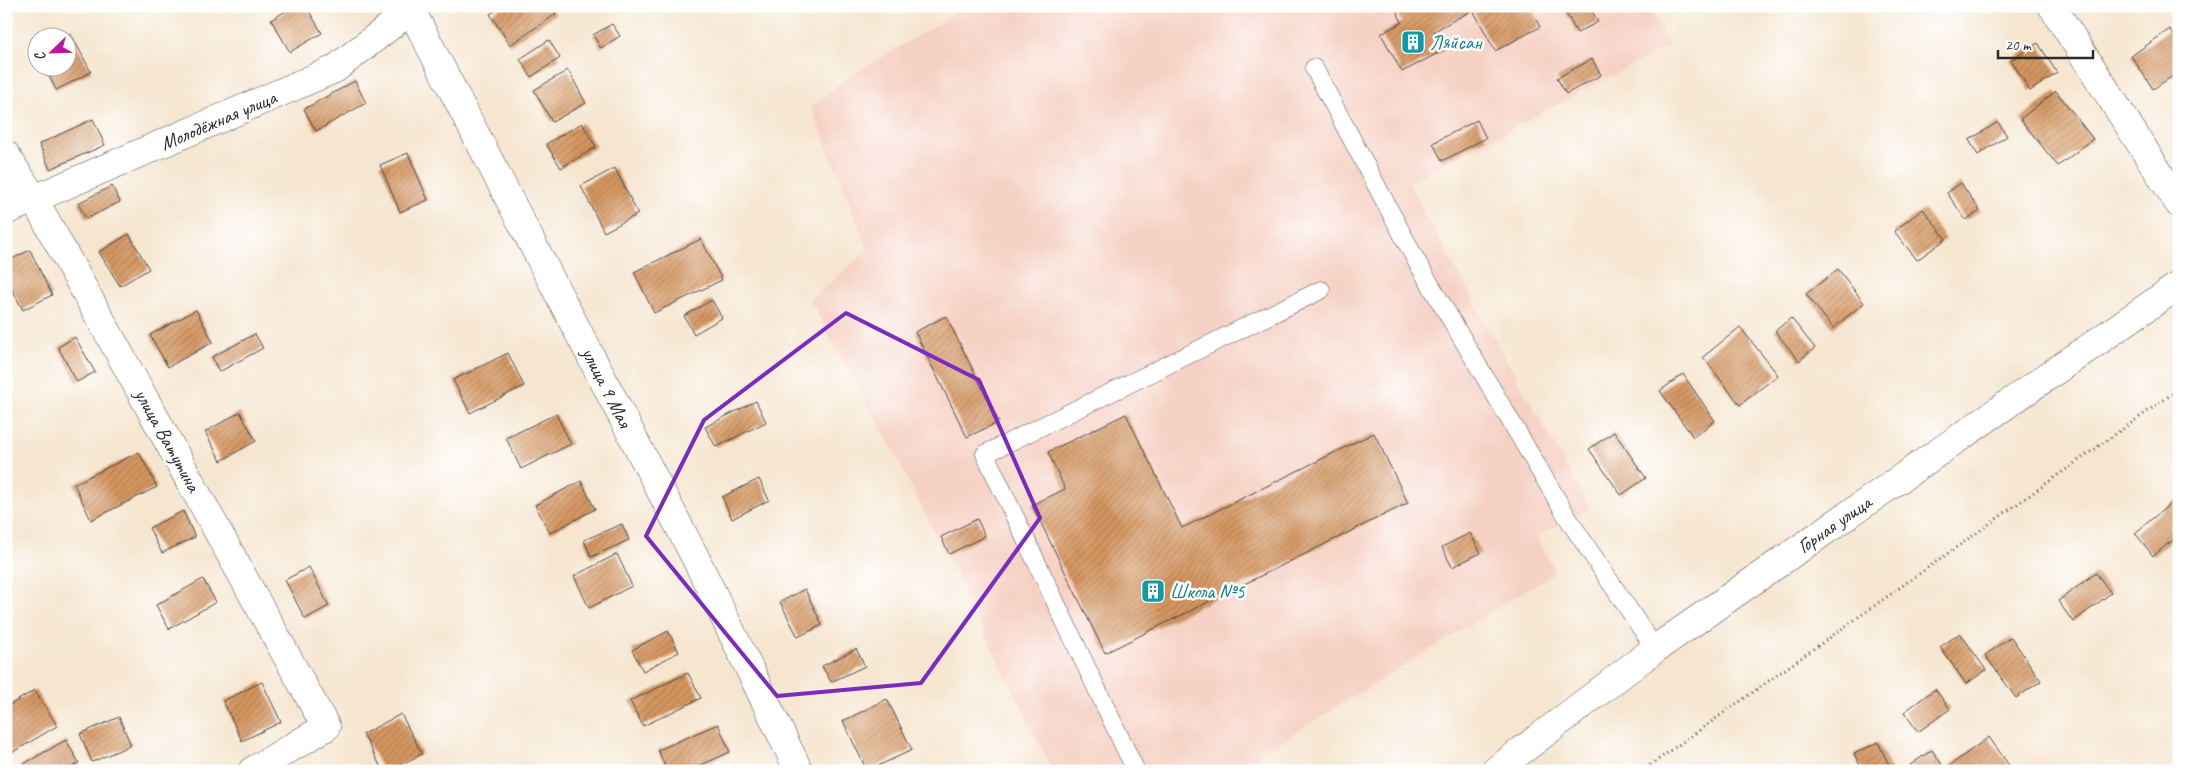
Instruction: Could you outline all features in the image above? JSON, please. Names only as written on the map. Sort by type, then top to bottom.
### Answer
[{"type":"street","points":[[2052,6],[2179,204]]},
{"type":"street","name":"Молодёжная улица","points":[[6,210],[335,69],[412,8]]},
{"type":"street","name":"улица 9 Мая","points":[[412,8],[696,557],[800,771]]},
{"type":"street","name":"улица Ватутина","points":[[6,155],[34,199],[326,727],[252,771]]},
{"type":"street","name":"Горная улица","points":[[1495,771],[1655,649],[2179,285]]},
{"type":"lane","points":[[1314,68],[1417,262],[1568,520],[1655,649]]},
{"type":"lane","points":[[1136,771],[985,454],[1321,290]]},
{"type":"path","points":[[1642,771],[2179,389]]},
{"type":"highlighted area","points":[[846,313],[979,380],[1040,518],[921,683],[777,696],[646,536],[704,420]]},
{"type":"shaded area","points":[[967,6],[1648,6],[1669,46],[1408,183],[1590,509],[1536,537],[1556,572],[1233,771],[1053,771],[893,450],[810,300],[868,250],[811,107],[850,76]]},
{"type":"building","points":[[294,6],[306,6],[322,33],[290,52],[271,20]]},
{"type":"building","points":[[503,6],[550,6],[556,14],[510,45],[490,14]]},
{"type":"building","name":"Ляйсан","points":[[1394,6],[1529,6],[1540,27],[1495,51],[1473,10],[1434,31],[1444,50],[1402,72],[1381,34],[1402,22]]},
{"type":"building","points":[[1562,6],[1589,6],[1598,22],[1577,33]]},
{"type":"building","points":[[612,24],[620,36],[601,48],[593,35]]},
{"type":"building","points":[[2170,29],[2179,42],[2179,72],[2153,89],[2131,56]]},
{"type":"building","points":[[549,40],[560,58],[531,77],[520,59]]},
{"type":"building","points":[[2038,43],[2057,73],[2030,91],[2011,60]]},
{"type":"building","points":[[78,47],[91,72],[56,90],[50,78],[78,78]]},
{"type":"building","points":[[1592,59],[1601,75],[1566,94],[1557,78]]},
{"type":"building","points":[[568,70],[586,103],[552,122],[534,90]]},
{"type":"building","points":[[355,81],[366,103],[316,131],[304,109]]},
{"type":"building","points":[[2056,91],[2093,139],[2058,166],[2020,119]]},
{"type":"building","points":[[93,119],[105,145],[50,169],[39,144]]},
{"type":"building","points":[[1477,120],[1486,138],[1442,161],[1433,143]]},
{"type":"building","points":[[1998,122],[2007,136],[1978,155],[1969,140]]},
{"type":"building","points":[[582,123],[596,147],[561,168],[546,144]]},
{"type":"building","points":[[408,153],[428,200],[400,212],[380,165]]},
{"type":"building","points":[[615,168],[638,214],[604,232],[581,186]]},
{"type":"building","points":[[1961,183],[1980,211],[1966,220],[1947,193]]},
{"type":"building","points":[[112,186],[120,202],[86,219],[78,203]]},
{"type":"building","points":[[1923,209],[1946,239],[1917,260],[1894,231]]},
{"type":"building","points":[[129,234],[149,269],[120,286],[99,252]]},
{"type":"building","points":[[701,239],[722,280],[654,313],[634,272]]},
{"type":"building","points":[[30,250],[52,295],[23,310],[6,278],[6,262]]},
{"type":"building","points":[[1838,269],[1864,303],[1833,328],[1806,294]]},
{"type":"building","points":[[712,300],[722,318],[694,334],[684,316]]},
{"type":"building","points":[[196,310],[213,342],[168,367],[150,335]]},
{"type":"building","points":[[946,316],[999,422],[967,437],[915,332]]},
{"type":"building","points":[[1791,318],[1815,348],[1799,361],[1775,331]]},
{"type":"building","points":[[1740,327],[1778,375],[1740,405],[1703,357]]},
{"type":"building","points":[[255,334],[263,348],[219,372],[212,357]]},
{"type":"building","points":[[75,337],[95,372],[77,382],[58,347]]},
{"type":"building","points":[[508,353],[524,386],[470,413],[453,380]]},
{"type":"building","points":[[1683,374],[1715,421],[1693,437],[1660,391]]},
{"type":"building","points":[[756,401],[766,422],[716,447],[705,427]]},
{"type":"building","points":[[240,412],[256,441],[221,461],[205,432]]},
{"type":"building","points":[[556,414],[571,444],[521,469],[506,438]]},
{"type":"building","name":"Школа №5","points":[[1126,414],[1182,528],[1374,433],[1408,503],[1105,653],[1032,505],[1065,489],[1048,452]]},
{"type":"building","points":[[1614,432],[1646,478],[1621,495],[1589,449]]},
{"type":"building","points":[[139,452],[157,487],[91,520],[74,484]]},
{"type":"building","points":[[759,479],[769,500],[732,519],[722,497]]},
{"type":"building","points":[[581,481],[595,509],[550,533],[535,505]]},
{"type":"building","points":[[2176,499],[2179,502],[2179,535],[2153,556],[2135,533]]},
{"type":"building","points":[[183,511],[195,537],[162,553],[149,528]]},
{"type":"building","points":[[977,519],[985,536],[949,554],[941,537]]},
{"type":"building","points":[[622,524],[629,540],[591,557],[584,540]]},
{"type":"building","points":[[1470,533],[1481,553],[1452,567],[1442,547]]},
{"type":"building","points":[[617,554],[632,586],[589,608],[574,576]]},
{"type":"building","points":[[309,567],[329,606],[305,619],[285,580]]},
{"type":"building","points":[[2096,573],[2111,593],[2073,622],[2058,601]]},
{"type":"building","points":[[203,579],[216,602],[169,629],[156,605]]},
{"type":"building","points":[[805,589],[822,625],[798,637],[780,602]]},
{"type":"building","points":[[668,631],[679,652],[643,671],[632,650]]},
{"type":"building","points":[[1960,633],[1986,670],[1966,684],[1940,647]]},
{"type":"building","points":[[2011,637],[2041,681],[2016,698],[1985,655]]},
{"type":"building","points":[[856,649],[865,666],[831,682],[822,666]]},
{"type":"building","points":[[688,673],[701,698],[643,726],[630,701]]},
{"type":"building","points":[[262,682],[281,722],[242,741],[223,701]]},
{"type":"building","points":[[1935,689],[1950,709],[1918,732],[1904,712]]},
{"type":"building","points":[[35,690],[57,726],[8,755],[6,707]]},
{"type":"building","points":[[887,699],[912,750],[867,771],[843,721]]},
{"type":"building","points":[[401,714],[422,754],[389,771],[383,771],[363,734]]},
{"type":"building","points":[[119,717],[131,745],[92,762],[80,734]]},
{"type":"building","points":[[718,724],[730,752],[688,771],[667,771],[658,750]]},
{"type":"building","points":[[1989,737],[2013,771],[1952,771],[1949,766]]},
{"type":"building","points":[[66,740],[79,763],[65,771],[23,771],[20,766]]},
{"type":"building","points":[[1878,742],[1892,771],[1863,771],[1854,754]]},
{"type":"building","points":[[1932,750],[1946,771],[1914,771],[1910,765]]},
{"type":"place","name":"Ляйсан","points":[[1413,42]]},
{"type":"place","name":"Школа №5","points":[[1153,591]]}]
